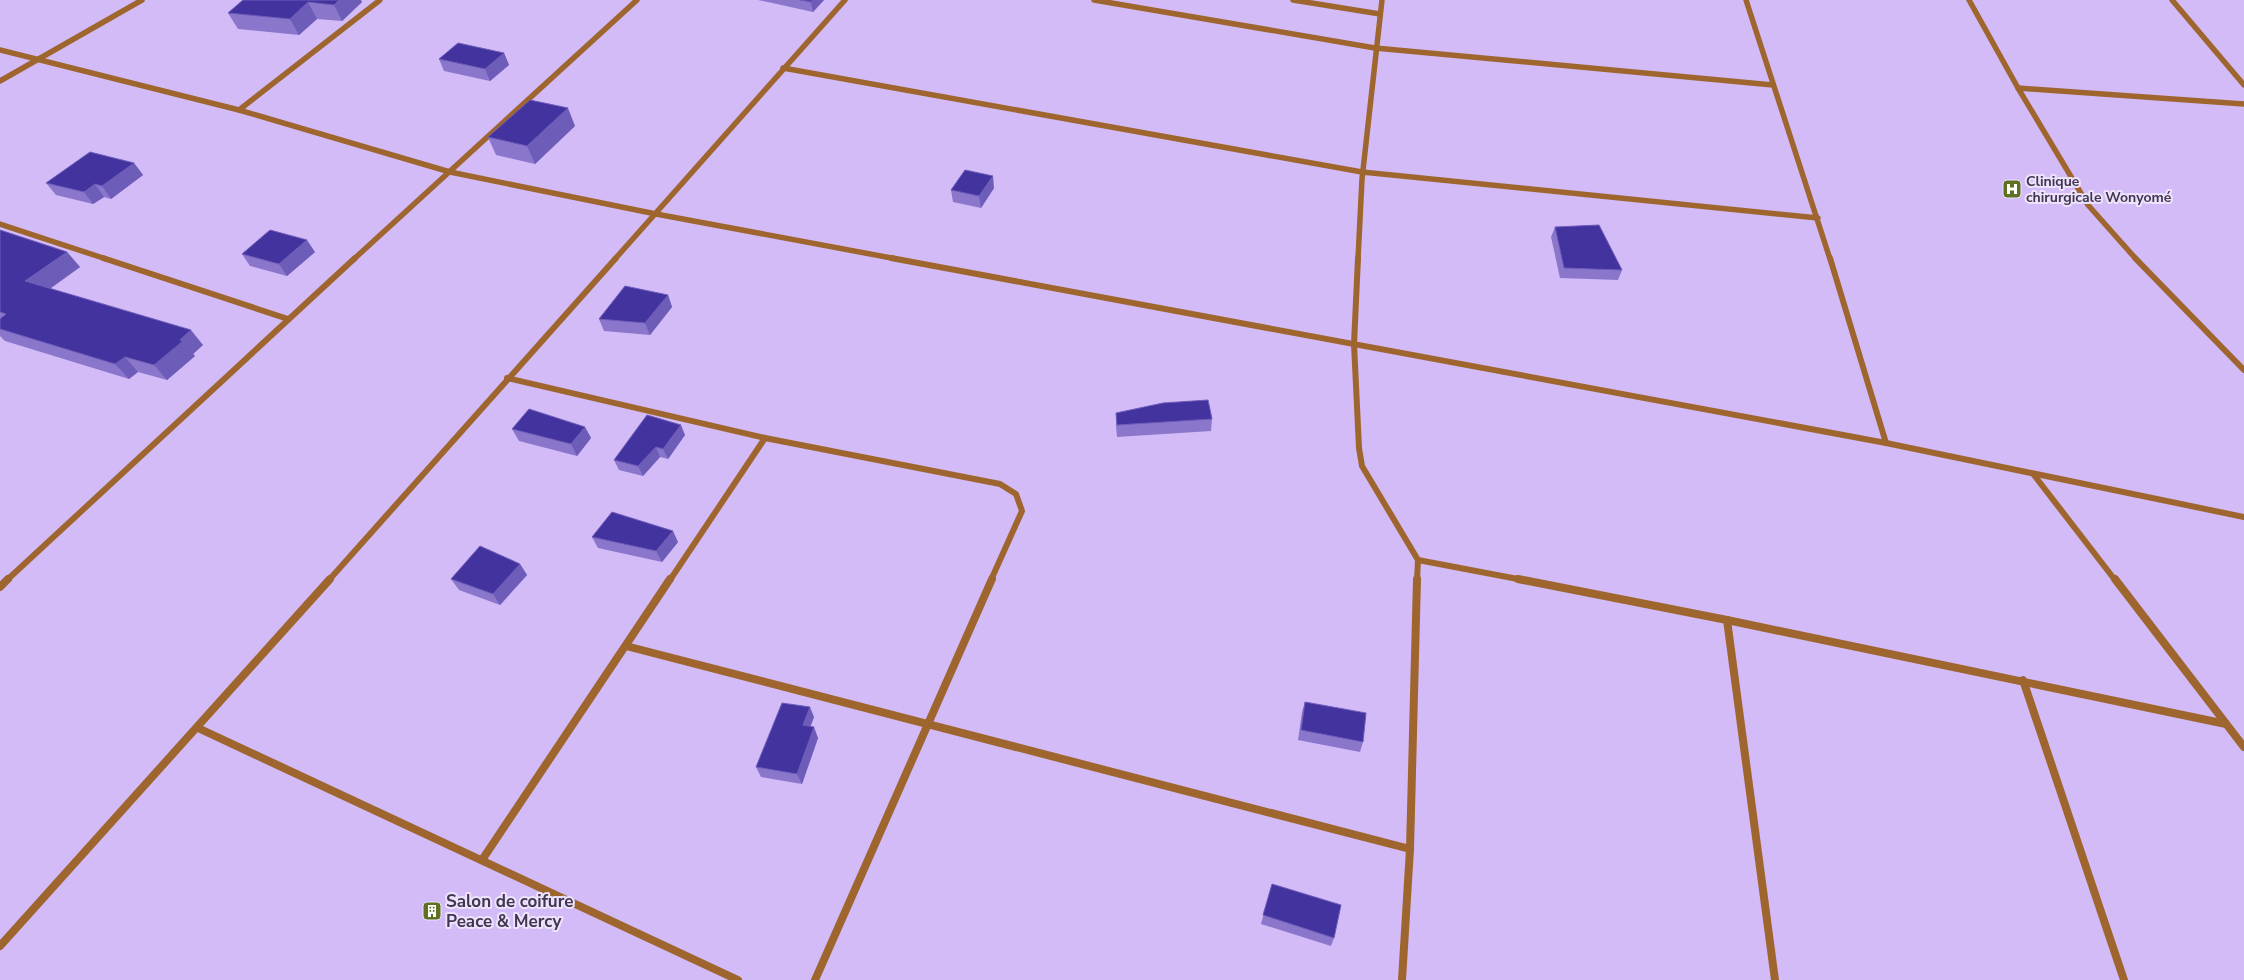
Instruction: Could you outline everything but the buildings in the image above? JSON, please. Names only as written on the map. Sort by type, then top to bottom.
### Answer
[{"type":"street","points":[[0,81],[142,0]]},
{"type":"street","points":[[239,110],[380,0]]},
{"type":"street","points":[[0,587],[288,319],[637,0]]},
{"type":"street","points":[[0,946],[198,728],[507,378],[656,214],[783,68],[845,0]]},
{"type":"street","points":[[1094,0],[1375,48],[1773,85]]},
{"type":"street","points":[[1293,0],[1380,14]]},
{"type":"street","points":[[1382,0],[1375,48],[1362,172],[1354,344],[1359,448],[1362,466],[1418,560],[1410,849],[1402,980]]},
{"type":"street","points":[[1746,0],[1818,218],[1886,444]]},
{"type":"street","points":[[1969,0],[2018,88],[2088,205],[2125,248],[2244,370]]},
{"type":"street","points":[[2172,0],[2244,85]]},
{"type":"street","points":[[0,50],[239,110],[450,172],[656,214],[1886,444],[2244,517]]},
{"type":"street","points":[[783,68],[1362,172],[1818,218]]},
{"type":"street","points":[[2018,88],[2244,104]]},
{"type":"street","points":[[0,224],[288,319]]},
{"type":"street","points":[[507,378],[765,438],[1000,484],[1016,494],[1022,510],[815,980]]},
{"type":"street","points":[[482,860],[765,438]]},
{"type":"street","points":[[2034,475],[2244,747]]},
{"type":"street","points":[[1418,560],[1727,620],[2023,680],[2226,724]]},
{"type":"street","points":[[1727,620],[1776,980]]},
{"type":"street","points":[[626,646],[1410,849]]},
{"type":"street","points":[[2023,680],[2124,980]]},
{"type":"street","points":[[198,728],[738,980]]},
{"type":"place","name":"Clinique chirurgicale Wonyomé","points":[[2012,189]]},
{"type":"place","name":"Salon de coifure Peace & Mercy","points":[[432,911]]}]
